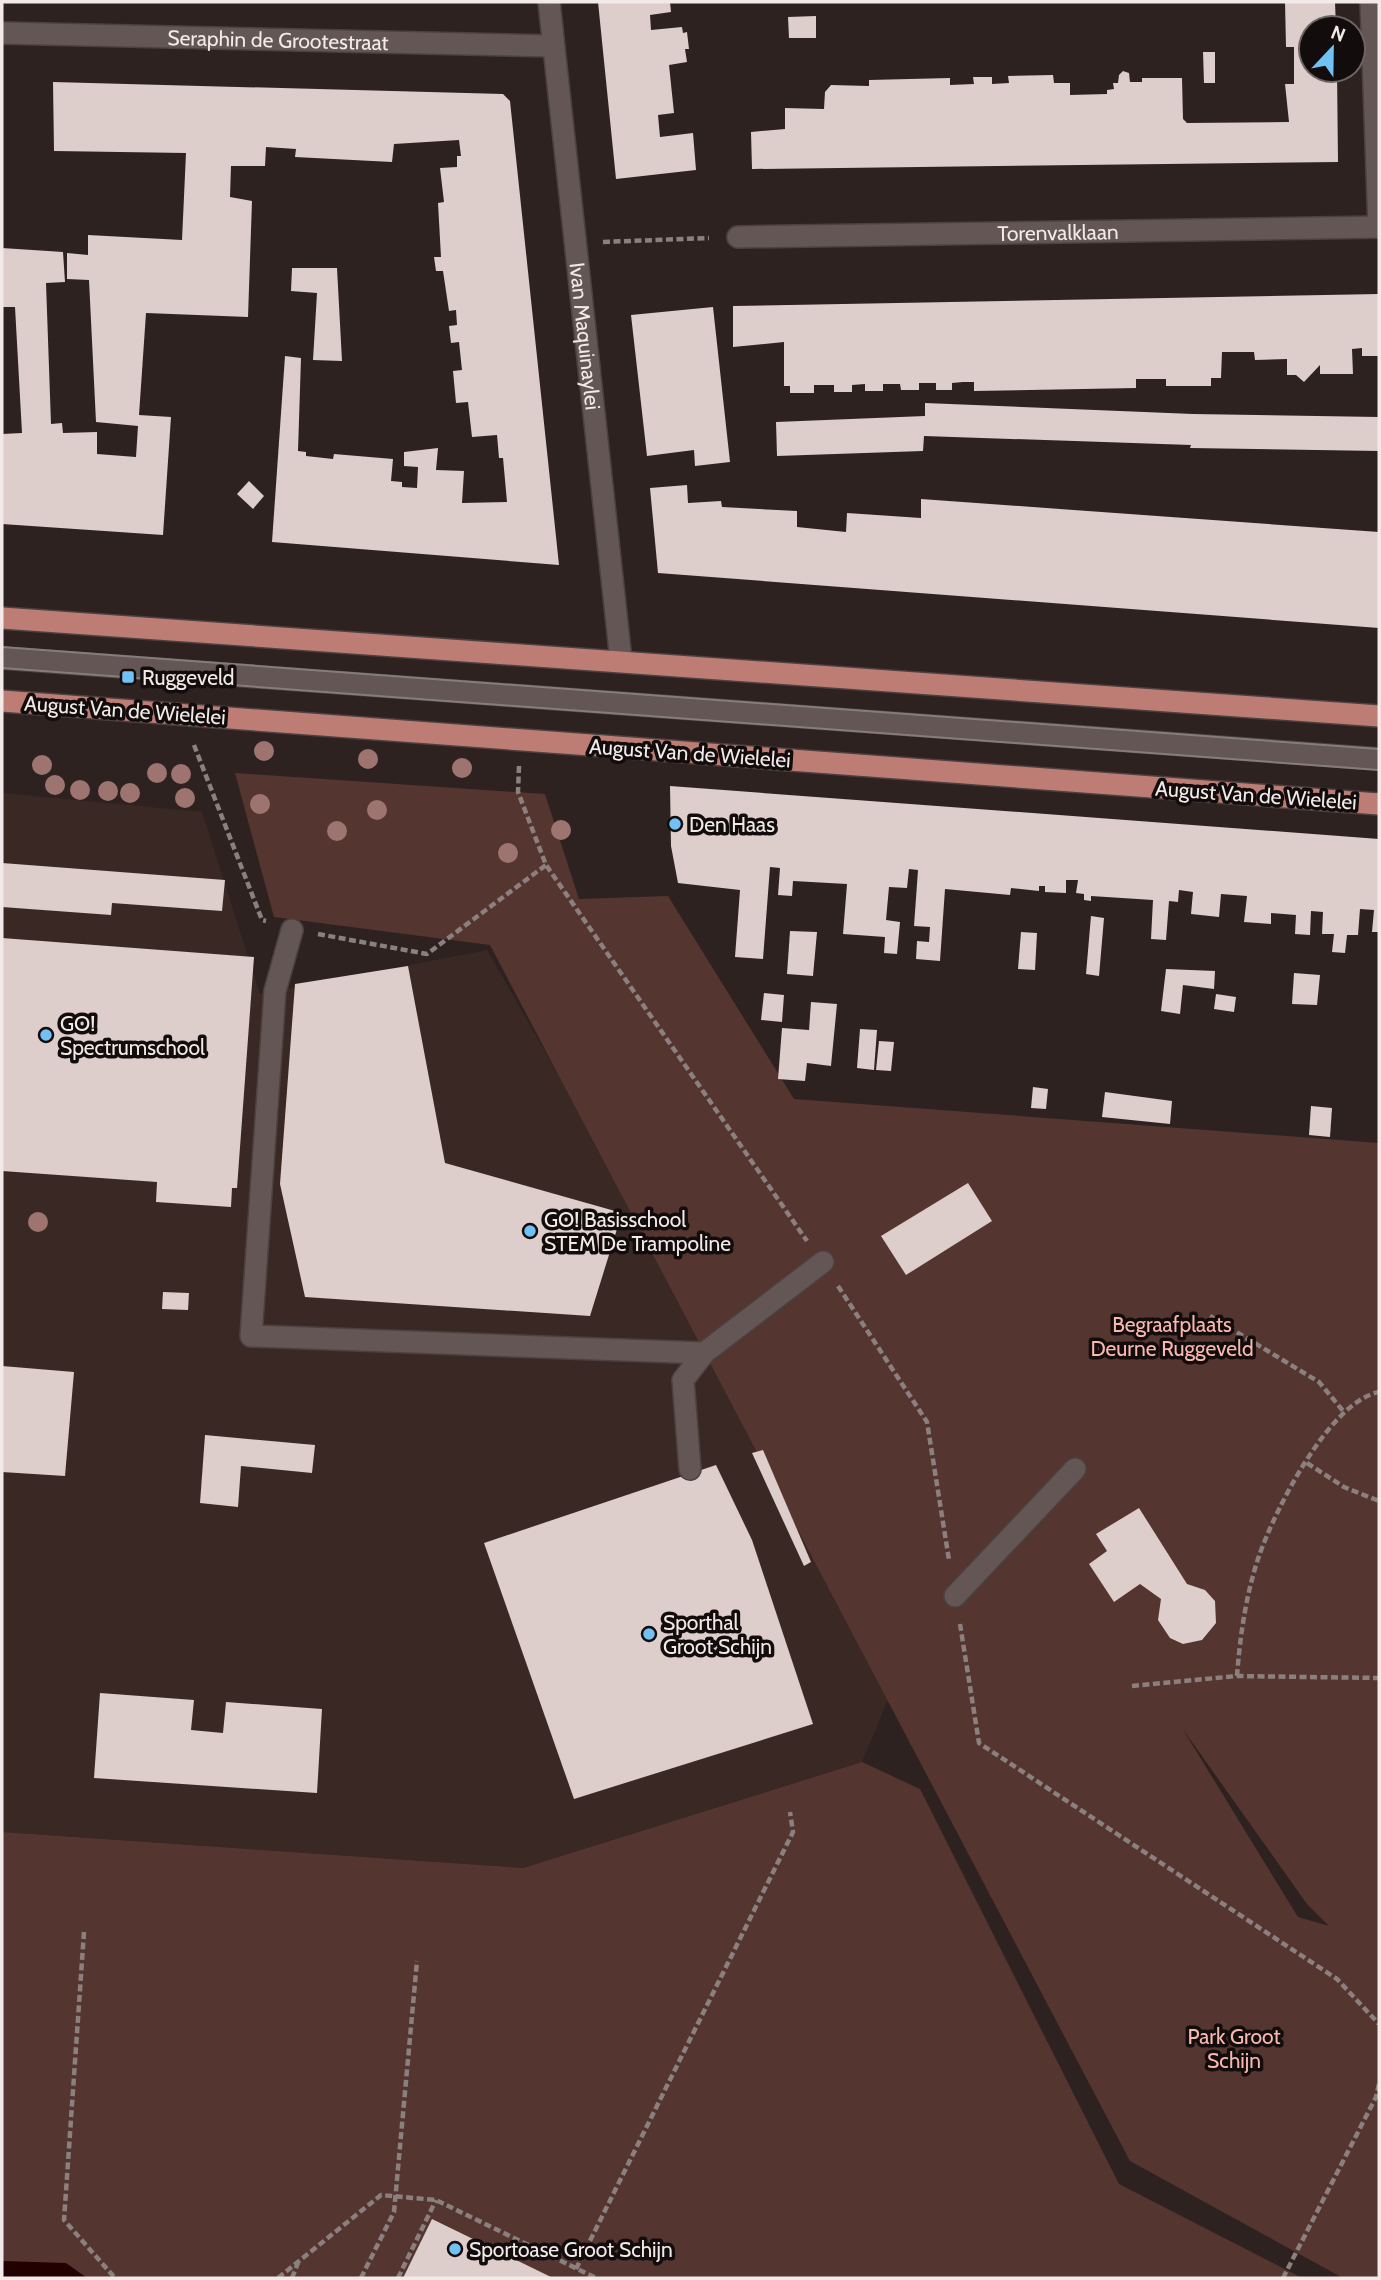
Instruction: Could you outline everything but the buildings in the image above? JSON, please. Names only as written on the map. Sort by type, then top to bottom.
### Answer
[{"type":"main road","points":[[2,618],[1379,716]]},
{"type":"main road","name":"August Van de Wielelei","points":[[2,701],[1379,804]]},
{"type":"street","points":[[1371,2],[1379,227]]},
{"type":"street","name":"Ivan Maquinaylei","points":[[547,5],[621,660]]},
{"type":"street","name":"Seraphin de Grootestraat","points":[[2,33],[553,46]]},
{"type":"street","name":"Torenvalklaan","points":[[738,237],[1379,227]]},
{"type":"street","name":"August Van de Wielelei","points":[[2,657],[1379,759]]},
{"type":"street","points":[[292,930],[275,991],[251,1336],[704,1353]]},
{"type":"street","points":[[690,1469],[683,1380],[704,1353],[822,1262]]},
{"type":"street","points":[[955,1597],[1075,1469]]},
{"type":"path","points":[[576,243],[738,237]]},
{"type":"path","points":[[194,744],[262,919],[292,930],[427,954],[546,865]]},
{"type":"path","points":[[520,757],[518,792],[546,865],[822,1262],[927,1422],[979,1743],[1337,1979],[1379,2024]]},
{"type":"path","points":[[1209,1316],[1296,1365],[1319,1382],[1344,1412]]},
{"type":"path","points":[[1237,1676],[1244,1617],[1259,1557],[1273,1524],[1307,1463],[1344,1412],[1379,1392]]},
{"type":"path","points":[[1307,1463],[1344,1487],[1379,1501]]},
{"type":"path","points":[[1132,1686],[1237,1676],[1379,1678]]},
{"type":"path","points":[[576,2269],[793,1832],[790,1812]]},
{"type":"path","points":[[83,1932],[64,2220],[115,2278]]},
{"type":"path","points":[[361,2278],[394,2212],[417,1961]]},
{"type":"path","points":[[1283,2278],[1377,2097],[1379,2084]]},
{"type":"path","points":[[278,2278],[381,2195],[436,2200],[596,2278]]},
{"type":"path","points":[[398,2278],[436,2200]]},
{"type":"path","points":[[292,2278],[298,2263]]},
{"type":"shaded area","points":[[2,793],[202,812],[260,994],[487,950],[730,1375],[888,1700],[862,1762],[523,1868],[2,1832]]},
{"type":"shaded area","points":[[2,2261],[66,2263],[87,2278],[2,2278]]},
{"type":"green space","name":"Park Groot Schijn","points":[[235,773],[545,794],[579,899],[668,896],[794,1099],[1379,1143],[1379,2278],[1343,2278],[1130,2161],[490,945],[274,917]],"holes":[[[1182,1728],[1307,1904],[1329,1926],[1298,1917]]]},
{"type":"green space","points":[[862,1762],[920,1789],[1119,2184],[1302,2278],[2,2278],[2,1832],[523,1868]]},
{"type":"tram line","points":[[2,647],[1379,749]]},
{"type":"tram line","points":[[2,668],[1379,770]]},
{"type":"place","name":"Ruggeveld","points":[[128,677]]},
{"type":"place","name":"Den Haas","points":[[675,824]]},
{"type":"place","name":"GO! Spectrumschool","points":[[46,1035]]},
{"type":"place","name":"GO! Basisschool STEM De Trampoline","points":[[530,1231]]},
{"type":"place","name":"Sporthal Groot Schijn","points":[[649,1634]]},
{"type":"place","name":"Sportoase Groot Schijn","points":[[455,2249]]},
{"type":"park label","name":"Begraafplaats Deurne Ruggeveld","points":[[1172,1336]]}]
